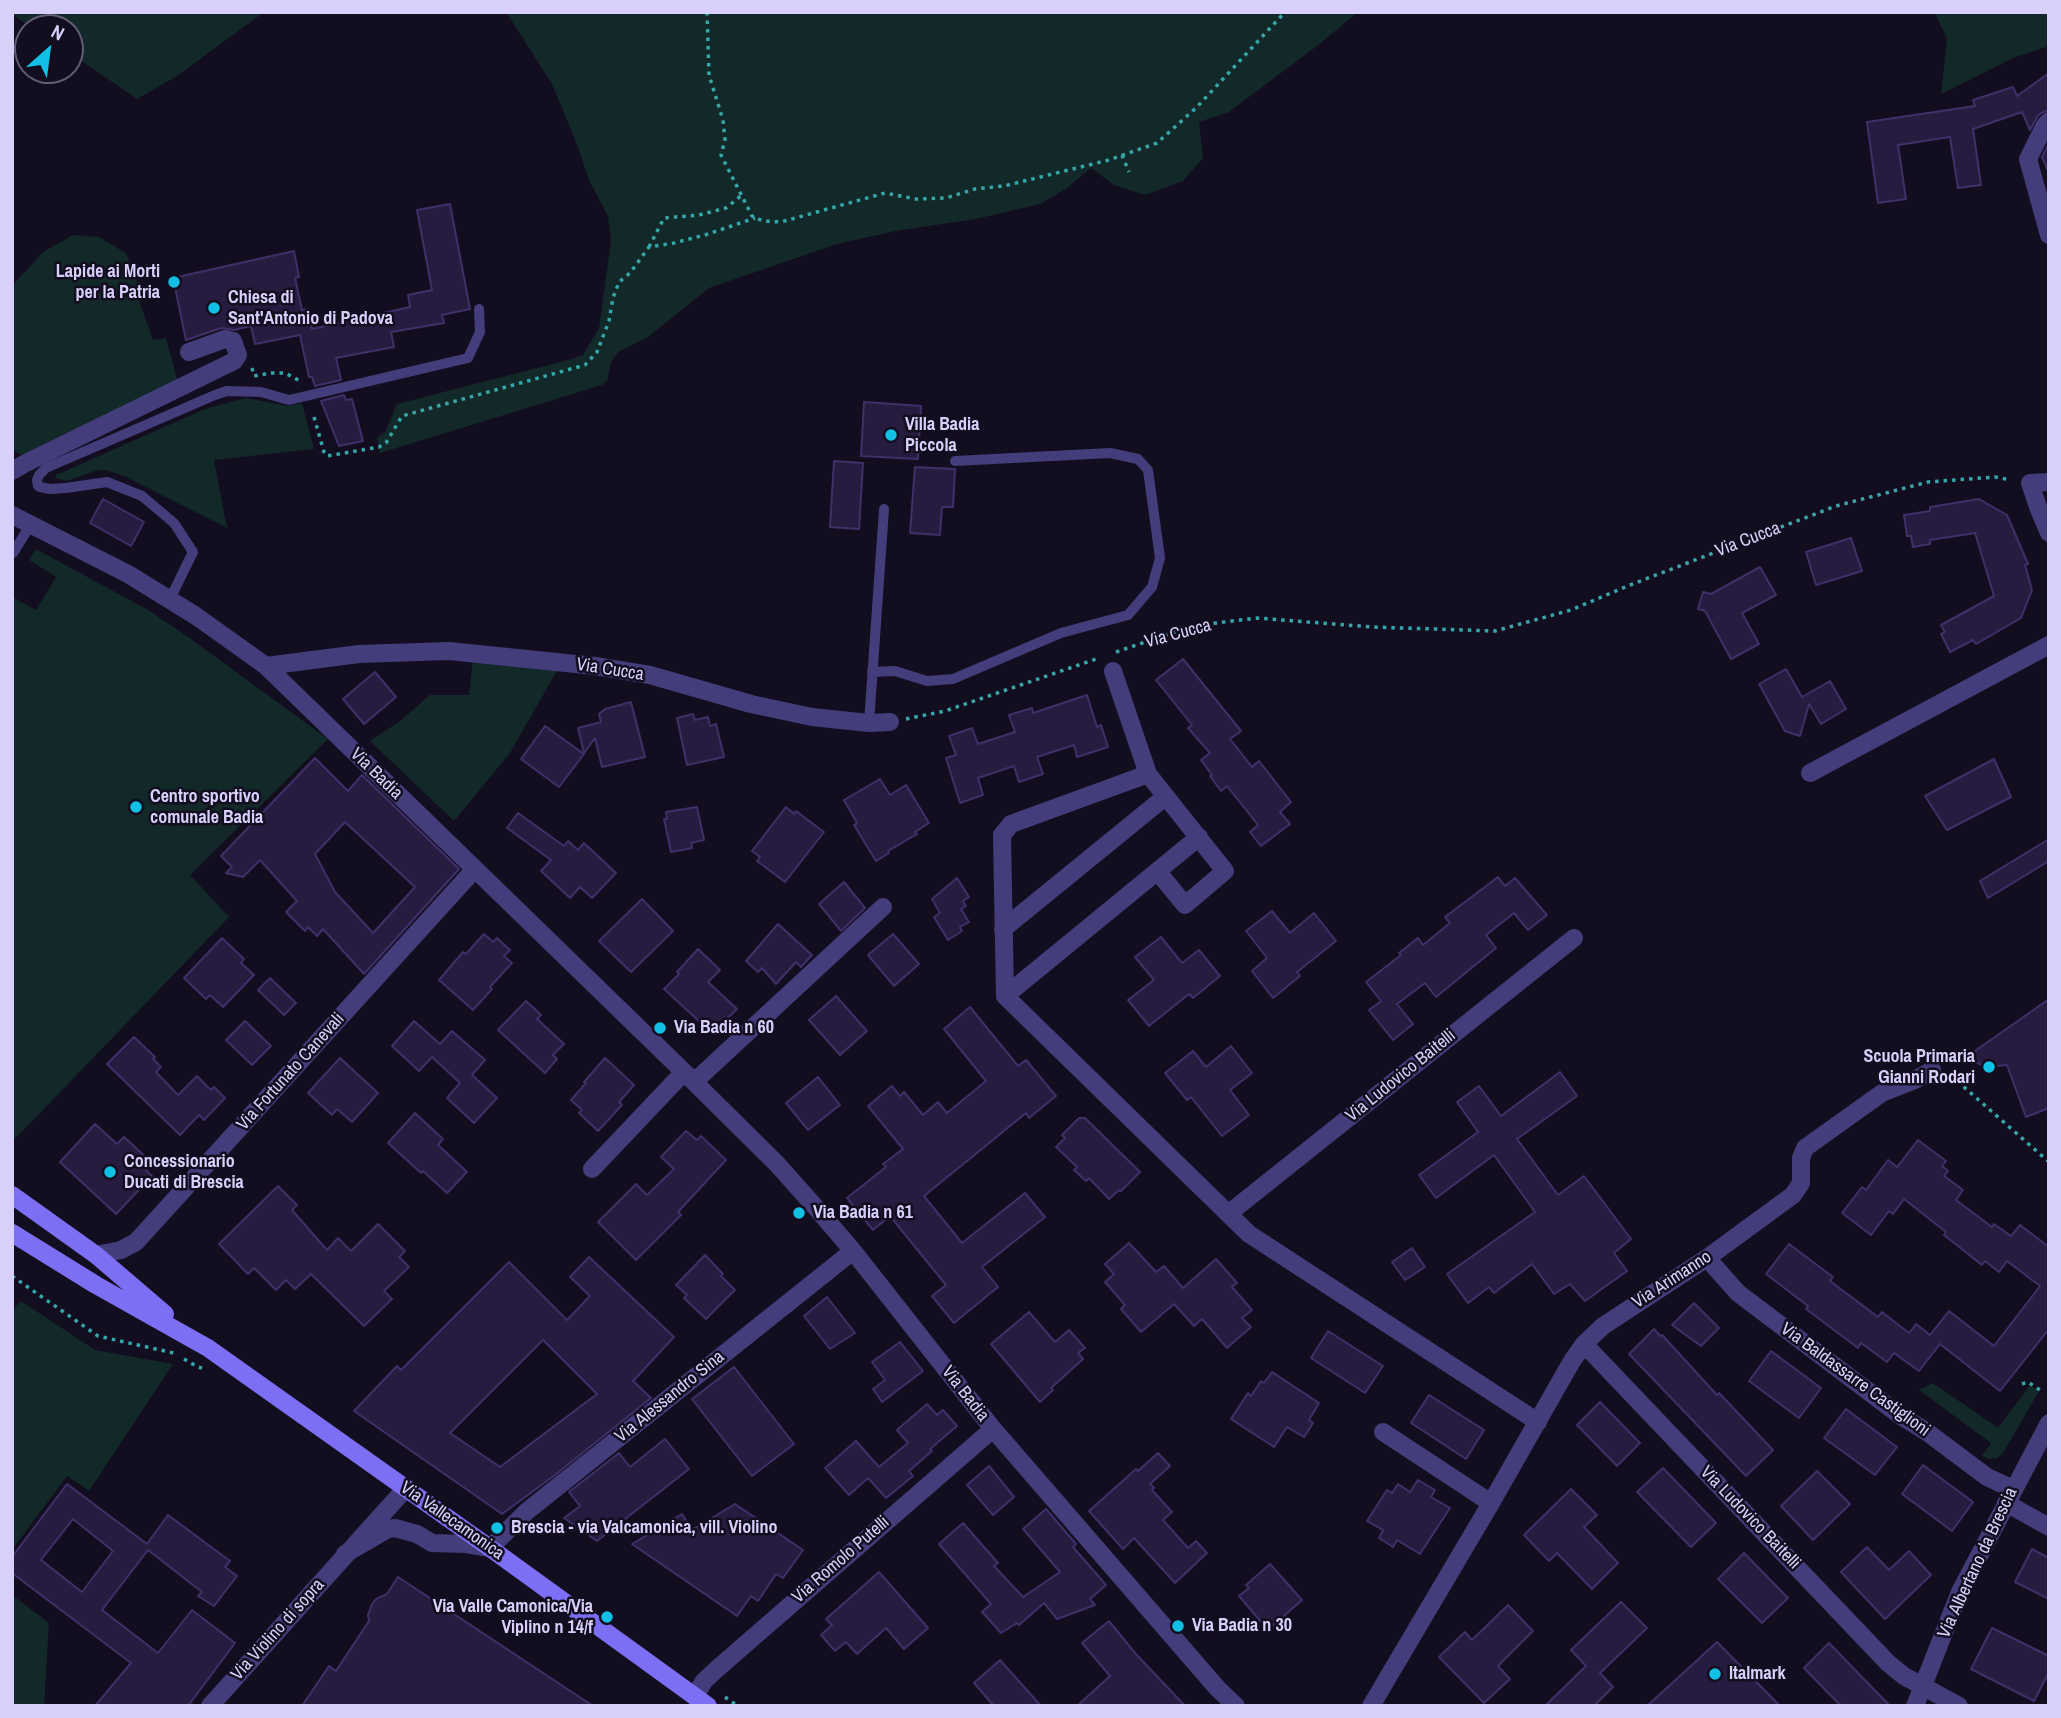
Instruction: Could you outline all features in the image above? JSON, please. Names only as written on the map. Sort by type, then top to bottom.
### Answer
[{"type":"main road","name":"Via Vallecamonica","points":[[12,1195],[96,1255],[194,1339],[702,1701]]},
{"type":"main road","name":"Via Vallecamonica","points":[[12,1233],[96,1285],[194,1339]]},
{"type":"street","points":[[2049,121],[2028,159],[2049,234]]},
{"type":"street","points":[[12,471],[234,361],[238,355],[233,341],[225,339],[189,352]]},
{"type":"street","points":[[2040,482],[2038,507],[2049,533]]},
{"type":"street","name":"Via Badia","points":[[12,515],[128,574],[170,599],[266,667],[689,1077],[777,1164],[853,1251],[993,1429],[1218,1689],[1236,1706]]},
{"type":"street","points":[[1810,773],[2049,645]]},
{"type":"street","name":"Via Cucca","points":[[266,667],[359,654],[462,652],[595,666],[650,676],[751,704],[812,717],[869,723],[890,722]]},
{"type":"street","points":[[1112,663],[1148,774],[1225,871],[1185,905],[1158,872]]},
{"type":"street","points":[[1148,774],[1011,824],[1002,835],[1005,996],[1249,1234],[1538,1422]]},
{"type":"street","points":[[1003,929],[1166,797]]},
{"type":"street","points":[[1005,996],[1199,838]]},
{"type":"street","name":"Via Fortunato Canevali","points":[[96,1255],[121,1250],[136,1242],[474,870]]},
{"type":"street","points":[[592,1169],[689,1077],[883,907]]},
{"type":"street","name":"Via Ludovico Baitelli","points":[[1228,1214],[1574,938]]},
{"type":"street","name":"Via Arimanno","points":[[1371,1706],[1584,1344],[1603,1326],[1707,1258],[1793,1195],[1801,1183],[1801,1158],[1805,1148],[1882,1093],[1931,1071]]},
{"type":"street","name":"Via Alessandro Sina","points":[[490,1548],[526,1512],[853,1251]]},
{"type":"street","name":"Via Baldassarre Castiglioni","points":[[1707,1258],[1738,1293],[1900,1416],[1927,1432],[2049,1527]]},
{"type":"street","name":"Via Ludovico Baitelli","points":[[1584,1344],[1888,1663],[1904,1676],[1959,1706]]},
{"type":"street","name":"Via Albertano da Brescia","points":[[1915,1706],[1961,1592],[2049,1423]]},
{"type":"street","name":"Via Romolo Putelli","points":[[702,1701],[704,1681],[993,1429]]},
{"type":"street","points":[[1383,1432],[1491,1503]]},
{"type":"street","name":"Via Violino di sopra","points":[[210,1706],[405,1488]]},
{"type":"street","name":"Via Violino di sopra","points":[[345,1554],[388,1529],[396,1528],[417,1534],[432,1544],[466,1544],[490,1548]]},
{"type":"lane","points":[[170,599],[193,552],[174,523],[142,496],[107,482],[58,489],[40,487],[37,480],[46,468],[227,391],[261,392],[289,400],[468,358],[480,332],[479,309]]},
{"type":"lane","points":[[873,672],[895,671],[927,681],[953,680],[1061,633],[1128,615],[1152,587],[1160,558],[1148,470],[1138,460],[1110,453],[955,461]]},
{"type":"lane","points":[[869,723],[884,509]]},
{"type":"lane","points":[[13,553],[30,524]]},
{"type":"path","points":[[707,12],[709,75],[723,121],[725,140],[721,155],[752,216],[764,221],[781,222],[885,193],[916,199],[946,198],[975,189],[1004,186],[1122,155],[1157,142],[1197,107],[1285,12]]},
{"type":"path","points":[[1122,155],[1129,172]]},
{"type":"path","points":[[314,417],[327,456],[379,447],[386,443],[402,416],[585,365],[597,352],[609,321],[619,282],[630,273],[649,247],[664,218],[699,215],[726,208],[742,195]]},
{"type":"path","points":[[649,247],[705,235],[757,218]]},
{"type":"path","points":[[253,371],[254,376],[285,373],[305,386]]},
{"type":"path","name":"Via Cucca","points":[[1112,663],[1192,626],[1257,618],[1371,627],[1494,631],[1571,610],[1836,506],[1928,482],[1995,477],[2040,482]]},
{"type":"path","points":[[890,722],[944,711],[1098,659]]},
{"type":"path","points":[[1931,1071],[1937,1078],[1947,1076],[1956,1080],[2049,1162]]},
{"type":"path","points":[[12,1276],[98,1336],[177,1354],[198,1367],[206,1368]]},
{"type":"path","points":[[2022,1384],[2028,1381],[2043,1392]]},
{"type":"green space","points":[[264,12],[177,76],[137,99],[84,63],[84,14],[12,14]]},
{"type":"green space","points":[[506,12],[1358,12],[1229,112],[1199,122],[1203,158],[1183,181],[1145,195],[1114,185],[1091,168],[1067,188],[1040,204],[976,219],[895,231],[837,244],[709,288],[648,337],[618,352],[611,362],[607,381],[602,385],[380,453],[377,438],[385,432],[397,404],[583,355],[599,328],[611,241],[608,216],[589,180],[552,84]]},
{"type":"green space","points":[[1934,12],[2049,12],[2049,46],[2013,58],[1941,94],[1947,38]]},
{"type":"green space","points":[[73,235],[99,237],[126,253],[143,296],[138,298],[153,340],[166,338],[178,382],[26,458],[12,449],[12,286],[43,252]]},
{"type":"green space","points":[[246,398],[288,406],[302,403],[314,449],[214,460],[227,528],[124,476],[106,470],[67,481],[56,478],[56,475],[205,409]]},
{"type":"green space","name":"Centro sportivo comunale Badia","points":[[36,549],[148,610],[328,739],[190,875],[229,917],[12,1142],[12,597],[36,610],[56,577],[29,560]]},
{"type":"green space","points":[[473,660],[558,669],[510,753],[454,821],[370,741],[400,721],[430,695],[469,695]]},
{"type":"green space","points":[[21,1301],[95,1350],[173,1364],[89,1491],[67,1476],[12,1550],[12,1310]]},
{"type":"green space","points":[[1933,1383],[1998,1428],[2030,1385],[2039,1391],[2003,1453],[1997,1458],[1989,1459],[1982,1456],[1991,1443],[1919,1390]]},
{"type":"green space","points":[[12,1595],[49,1623],[44,1706],[12,1706]]},
{"type":"building","points":[[2049,73],[2049,110],[2037,117],[2030,130],[2022,112],[1973,129],[1981,185],[1958,188],[1950,137],[1898,145],[1906,199],[1878,203],[1867,122],[1975,106],[1973,100],[2013,87],[2017,96]]},
{"type":"building","points":[[2049,143],[2049,173],[2042,157]]},
{"type":"building","points":[[450,204],[470,309],[442,315],[444,323],[391,332],[394,347],[336,358],[341,380],[315,386],[312,377],[309,377],[300,335],[255,344],[251,326],[234,330],[221,328],[186,340],[173,278],[294,251],[299,277],[295,278],[302,310],[307,309],[312,329],[410,307],[408,295],[432,290],[417,210]]},
{"type":"building","points":[[344,395],[346,400],[352,399],[363,441],[339,446],[321,401]]},
{"type":"building","points":[[864,402],[921,406],[918,459],[861,456]]},
{"type":"building","points":[[834,461],[863,463],[859,529],[830,527]]},
{"type":"building","points":[[915,467],[955,469],[953,507],[942,507],[940,535],[910,533]]},
{"type":"building","points":[[103,499],[144,522],[131,546],[90,523]]},
{"type":"building","points":[[1979,499],[2007,515],[2028,564],[2025,565],[2032,590],[2021,618],[1976,644],[1973,640],[1950,652],[1941,634],[1945,632],[1941,625],[1994,596],[1975,533],[1930,540],[1930,544],[1913,547],[1911,536],[1907,536],[1904,515],[1930,511],[1930,507]]},
{"type":"building","points":[[1851,538],[1862,571],[1816,585],[1806,552]]},
{"type":"building","points":[[1760,567],[1776,595],[1742,613],[1759,644],[1731,659],[1705,611],[1698,609],[1703,592],[1711,594]]},
{"type":"building","points":[[1183,659],[1241,731],[1230,739],[1252,767],[1259,761],[1291,802],[1280,812],[1290,824],[1261,846],[1250,832],[1258,825],[1227,786],[1221,791],[1210,776],[1212,775],[1201,760],[1210,753],[1188,728],[1192,725],[1156,680]]},
{"type":"building","points":[[1786,669],[1802,697],[1830,681],[1846,709],[1821,724],[1809,704],[1800,736],[1785,731],[1759,684]]},
{"type":"building","points":[[375,672],[396,697],[364,724],[343,699]]},
{"type":"building","points":[[1087,695],[1097,727],[1101,725],[1108,747],[1077,757],[1074,745],[1037,757],[1043,774],[1019,782],[1014,766],[978,778],[983,795],[960,803],[946,758],[956,755],[949,736],[972,728],[978,744],[1015,732],[1009,715],[1032,708],[1033,713]]},
{"type":"building","points":[[631,702],[645,757],[602,767],[595,738],[584,753],[578,728],[601,722],[599,714],[605,709]]},
{"type":"building","points":[[693,714],[695,720],[708,717],[710,726],[716,724],[724,757],[687,765],[677,718]]},
{"type":"building","points":[[545,726],[584,754],[559,787],[521,759]]},
{"type":"building","points":[[315,758],[348,791],[362,775],[459,869],[364,974],[323,929],[317,936],[308,927],[305,931],[286,912],[297,901],[260,860],[243,877],[226,873],[232,867],[221,856]],"holes":[[[345,822],[415,887],[373,933],[335,892],[315,854]]]},
{"type":"building","points":[[1994,759],[2011,797],[1947,830],[1925,796]]},
{"type":"building","points":[[880,779],[890,795],[906,785],[929,823],[876,861],[854,825],[857,823],[844,800]]},
{"type":"building","points":[[697,807],[704,840],[691,843],[692,848],[671,852],[664,819],[667,819],[666,812]]},
{"type":"building","points":[[786,807],[794,814],[796,811],[824,832],[785,882],[757,861],[760,857],[752,851]]},
{"type":"building","points":[[518,813],[564,846],[568,841],[578,850],[584,843],[616,873],[592,898],[580,887],[570,898],[541,871],[551,860],[507,828]]},
{"type":"building","points":[[2049,839],[2049,861],[1988,898],[1980,881]]},
{"type":"building","points":[[1498,877],[1505,886],[1515,878],[1547,915],[1528,930],[1514,913],[1486,935],[1496,948],[1436,997],[1425,983],[1397,1004],[1413,1024],[1393,1040],[1369,1010],[1381,1001],[1366,982],[1418,938],[1423,945],[1450,923],[1445,917]]},
{"type":"building","points":[[957,878],[969,897],[963,901],[966,906],[961,909],[969,922],[960,927],[962,931],[948,940],[934,917],[940,913],[932,899]]},
{"type":"building","points":[[844,882],[865,908],[841,931],[819,904]]},
{"type":"building","points":[[642,899],[673,931],[631,972],[599,941]]},
{"type":"building","points":[[1272,911],[1290,933],[1314,913],[1336,941],[1297,972],[1300,976],[1273,998],[1252,971],[1267,958],[1246,931]]},
{"type":"building","points":[[778,924],[812,955],[801,967],[796,962],[776,984],[762,968],[758,972],[746,961]]},
{"type":"building","points":[[484,934],[493,942],[497,938],[510,950],[504,956],[512,963],[473,1010],[439,980],[463,952],[466,954]]},
{"type":"building","points":[[893,934],[919,964],[894,986],[868,955]]},
{"type":"building","points":[[1161,937],[1182,963],[1199,950],[1220,976],[1193,998],[1189,994],[1149,1026],[1128,1000],[1154,980],[1135,957]]},
{"type":"building","points":[[222,938],[244,959],[241,963],[254,975],[223,1007],[210,995],[206,999],[184,978]]},
{"type":"building","points":[[698,949],[720,970],[708,982],[737,1009],[712,1033],[664,989]]},
{"type":"building","points":[[270,978],[296,1003],[284,1015],[258,990]]},
{"type":"building","points":[[836,996],[867,1031],[840,1055],[809,1020]]},
{"type":"building","points":[[2049,999],[2049,1108],[2026,1117],[2007,1065],[1987,1067],[1965,1058]]},
{"type":"building","points":[[526,1001],[541,1015],[537,1019],[564,1044],[553,1055],[557,1059],[545,1073],[498,1030]]},
{"type":"building","points":[[970,1007],[1018,1066],[1026,1060],[1056,1096],[1029,1118],[1026,1113],[924,1196],[962,1243],[1025,1193],[1045,1217],[982,1267],[998,1287],[954,1323],[932,1296],[946,1285],[890,1216],[873,1230],[847,1198],[886,1167],[883,1164],[903,1149],[868,1106],[892,1086],[900,1096],[904,1092],[923,1115],[938,1102],[947,1113],[986,1081],[944,1029]]},
{"type":"building","points":[[245,1021],[271,1046],[252,1065],[226,1040]]},
{"type":"building","points":[[414,1021],[440,1044],[452,1031],[485,1060],[472,1075],[497,1098],[474,1123],[447,1098],[460,1083],[432,1057],[419,1071],[392,1046]]},
{"type":"building","points":[[134,1037],[155,1057],[153,1059],[161,1067],[156,1072],[178,1095],[197,1076],[211,1090],[214,1087],[225,1098],[204,1120],[199,1115],[180,1135],[107,1064]]},
{"type":"building","points":[[1231,1046],[1252,1073],[1230,1090],[1249,1115],[1222,1136],[1191,1097],[1187,1100],[1165,1073],[1193,1051],[1206,1067]]},
{"type":"building","points":[[340,1058],[378,1093],[352,1122],[337,1109],[332,1115],[308,1093]]},
{"type":"building","points":[[605,1058],[634,1085],[619,1102],[622,1105],[598,1131],[579,1113],[582,1110],[571,1100]]},
{"type":"building","points":[[1560,1072],[1577,1096],[1517,1139],[1558,1195],[1584,1176],[1631,1239],[1614,1253],[1627,1271],[1585,1301],[1570,1284],[1554,1294],[1532,1264],[1494,1293],[1489,1287],[1468,1303],[1447,1274],[1535,1212],[1494,1155],[1436,1198],[1419,1175],[1478,1132],[1457,1102],[1479,1086],[1501,1116]]},
{"type":"building","points":[[818,1077],[840,1105],[808,1130],[786,1103]]},
{"type":"building","points":[[415,1113],[443,1139],[438,1145],[467,1172],[447,1193],[388,1143]]},
{"type":"building","points":[[1079,1118],[1085,1118],[1140,1172],[1109,1199],[1089,1178],[1086,1181],[1074,1170],[1077,1167],[1056,1147],[1065,1138],[1062,1135]]},
{"type":"building","name":"Concessionario Ducati di Brescia","points":[[95,1124],[117,1144],[124,1137],[150,1161],[144,1168],[152,1176],[116,1214],[60,1162]]},
{"type":"building","points":[[686,1131],[697,1140],[701,1136],[726,1160],[678,1212],[681,1215],[636,1260],[598,1222],[636,1184],[647,1195],[674,1169],[661,1157]]},
{"type":"building","points":[[1918,1140],[1946,1161],[1942,1166],[1948,1171],[1944,1176],[1963,1190],[1956,1200],[1992,1227],[1994,1224],[2011,1236],[2020,1225],[2049,1247],[2049,1329],[2000,1391],[1940,1344],[1919,1371],[1894,1353],[1887,1362],[1861,1343],[1858,1348],[1806,1309],[1808,1306],[1766,1274],[1789,1244],[1833,1277],[1830,1281],[1878,1317],[1882,1312],[1909,1333],[1916,1324],[1930,1335],[1949,1311],[1994,1346],[2040,1286],[2007,1261],[1999,1272],[1985,1261],[1982,1265],[1904,1199],[1893,1214],[1889,1211],[1871,1235],[1842,1213],[1862,1187],[1866,1190],[1888,1160],[1897,1167]]},
{"type":"building","points":[[278,1186],[297,1205],[292,1210],[327,1250],[338,1238],[351,1251],[378,1224],[405,1251],[399,1257],[409,1267],[384,1291],[392,1299],[364,1326],[311,1274],[295,1289],[286,1280],[276,1290],[254,1268],[248,1274],[219,1244]]},
{"type":"building","points":[[1129,1243],[1156,1272],[1164,1266],[1183,1288],[1216,1259],[1237,1283],[1232,1287],[1252,1310],[1242,1318],[1251,1327],[1227,1348],[1202,1319],[1194,1326],[1174,1304],[1141,1332],[1121,1309],[1125,1305],[1105,1282],[1114,1274],[1105,1264]]},
{"type":"building","points":[[1412,1248],[1425,1267],[1405,1280],[1392,1262]]},
{"type":"building","points":[[705,1255],[735,1290],[706,1319],[684,1298],[687,1295],[676,1285]]},
{"type":"building","points":[[589,1257],[674,1337],[633,1381],[651,1398],[502,1514],[354,1411],[397,1366],[401,1370],[509,1262],[567,1320],[590,1296],[570,1277]],"holes":[[[543,1340],[597,1394],[500,1467],[450,1433]]]},
{"type":"building","points":[[827,1297],[855,1333],[830,1349],[804,1316]]},
{"type":"building","points":[[1694,1303],[1719,1328],[1701,1346],[1672,1325]]},
{"type":"building","points":[[1029,1312],[1055,1342],[1069,1330],[1085,1348],[1078,1353],[1083,1359],[1051,1388],[1053,1390],[1040,1402],[991,1344]]},
{"type":"building","points":[[1654,1329],[1773,1450],[1746,1476],[1629,1354]]},
{"type":"building","points":[[1328,1331],[1383,1366],[1365,1393],[1311,1358]]},
{"type":"building","points":[[900,1342],[923,1371],[882,1402],[873,1389],[885,1380],[872,1362]]},
{"type":"building","points":[[1771,1351],[1821,1388],[1799,1418],[1749,1381]]},
{"type":"building","points":[[734,1367],[794,1444],[752,1476],[692,1399]]},
{"type":"building","points":[[1272,1372],[1319,1403],[1309,1420],[1313,1423],[1304,1437],[1287,1427],[1274,1447],[1231,1419],[1248,1393],[1251,1396],[1261,1381],[1264,1383]]},
{"type":"building","points":[[1429,1395],[1484,1430],[1466,1459],[1411,1423]]},
{"type":"building","points":[[1600,1402],[1640,1443],[1617,1466],[1577,1425]]},
{"type":"building","points":[[927,1404],[937,1415],[943,1410],[957,1426],[909,1471],[913,1476],[886,1498],[868,1478],[849,1495],[825,1468],[856,1441],[879,1467],[908,1443],[897,1430]]},
{"type":"building","points":[[1846,1409],[1897,1447],[1875,1475],[1824,1438]]},
{"type":"building","points":[[665,1439],[689,1469],[597,1541],[564,1518],[580,1506],[569,1492],[619,1453],[630,1467]]},
{"type":"building","points":[[1158,1453],[1170,1466],[1150,1484],[1154,1488],[1152,1490],[1172,1512],[1163,1520],[1188,1548],[1196,1541],[1207,1553],[1175,1583],[1134,1538],[1123,1549],[1089,1511]]},
{"type":"building","points":[[1923,1465],[1973,1502],[1952,1531],[1902,1494]]},
{"type":"building","points":[[989,1466],[1014,1497],[993,1515],[967,1485]]},
{"type":"building","points":[[1663,1468],[1716,1523],[1691,1547],[1637,1492]]},
{"type":"building","points":[[1817,1471],[1850,1504],[1813,1540],[1781,1506]]},
{"type":"building","points":[[1418,1480],[1435,1490],[1431,1497],[1450,1508],[1420,1554],[1397,1540],[1393,1547],[1379,1538],[1383,1530],[1367,1521],[1387,1490],[1392,1493],[1398,1484],[1410,1492]]},
{"type":"building","points":[[67,1484],[147,1544],[168,1515],[230,1561],[225,1567],[237,1576],[214,1606],[198,1596],[202,1592],[148,1550],[102,1610],[158,1653],[192,1610],[235,1643],[188,1706],[95,1706],[131,1663],[12,1573],[12,1557]],"holes":[[[73,1519],[113,1551],[82,1592],[41,1560]]]},
{"type":"building","points":[[1571,1489],[1597,1515],[1584,1527],[1618,1563],[1592,1589],[1557,1553],[1549,1561],[1524,1535]]},
{"type":"building","points":[[735,1504],[803,1550],[783,1578],[776,1574],[758,1601],[751,1596],[737,1616],[632,1544],[682,1514],[692,1530]]},
{"type":"building","points":[[1046,1509],[1076,1544],[1073,1547],[1106,1585],[1090,1599],[1095,1605],[1057,1619],[1044,1603],[1019,1625],[1017,1623],[1001,1633],[982,1612],[991,1604],[939,1544],[963,1523],[998,1563],[994,1566],[1023,1597],[1060,1572],[1023,1529]]},
{"type":"building","points":[[1867,1547],[1889,1570],[1909,1551],[1931,1575],[1885,1619],[1841,1572]]},
{"type":"building","points":[[2032,1549],[2049,1558],[2049,1599],[2015,1582]]},
{"type":"building","points":[[1744,1553],[1788,1598],[1762,1623],[1718,1579]]},
{"type":"building","points":[[1270,1564],[1302,1600],[1268,1630],[1239,1596],[1249,1588],[1246,1585]]},
{"type":"building","points":[[879,1572],[928,1628],[904,1649],[886,1628],[857,1654],[846,1642],[835,1651],[821,1635],[832,1625],[826,1619]]},
{"type":"building","points":[[398,1577],[593,1706],[302,1706],[329,1666],[336,1671],[369,1621],[372,1604],[387,1594]]},
{"type":"building","points":[[1621,1602],[1647,1628],[1600,1673],[1613,1687],[1594,1706],[1545,1706],[1586,1666],[1571,1650]]},
{"type":"building","points":[[1508,1605],[1533,1631],[1498,1666],[1510,1679],[1484,1703],[1439,1657],[1465,1632],[1472,1640]]},
{"type":"building","points":[[1109,1621],[1185,1706],[1077,1706],[1110,1676],[1082,1643]]},
{"type":"building","points":[[1992,1628],[2049,1656],[2049,1672],[2034,1701],[1971,1669]]},
{"type":"building","name":"Italmark","points":[[1717,1642],[1780,1706],[1647,1706]]},
{"type":"building","points":[[1829,1643],[1890,1706],[1841,1706],[1804,1668]]},
{"type":"building","points":[[1000,1660],[1041,1706],[994,1706],[974,1683]]},
{"type":"place","name":"Lapide ai Morti per la Patria","points":[[174,282]]},
{"type":"place","name":"Chiesa di Sant'Antonio di Padova","points":[[214,308]]},
{"type":"place","name":"Villa Badia Piccola","points":[[891,435]]},
{"type":"place","name":"Centro sportivo comunale Badia","points":[[136,807]]},
{"type":"place","name":"Via Badia n 60","points":[[660,1028]]},
{"type":"place","name":"Scuola Primaria Gianni Rodari","points":[[1989,1067]]},
{"type":"place","name":"Concessionario Ducati di Brescia","points":[[110,1172]]},
{"type":"place","name":"Via Badia n 61","points":[[799,1213]]},
{"type":"place","name":"Brescia - via Valcamonica, vill. Violino","points":[[497,1528]]},
{"type":"place","name":"Via Valle Camonica/Via Viplino n 14/f","points":[[607,1617]]},
{"type":"place","name":"Via Badia n 30","points":[[1178,1626]]},
{"type":"place","name":"Italmark","points":[[1715,1674]]}]
